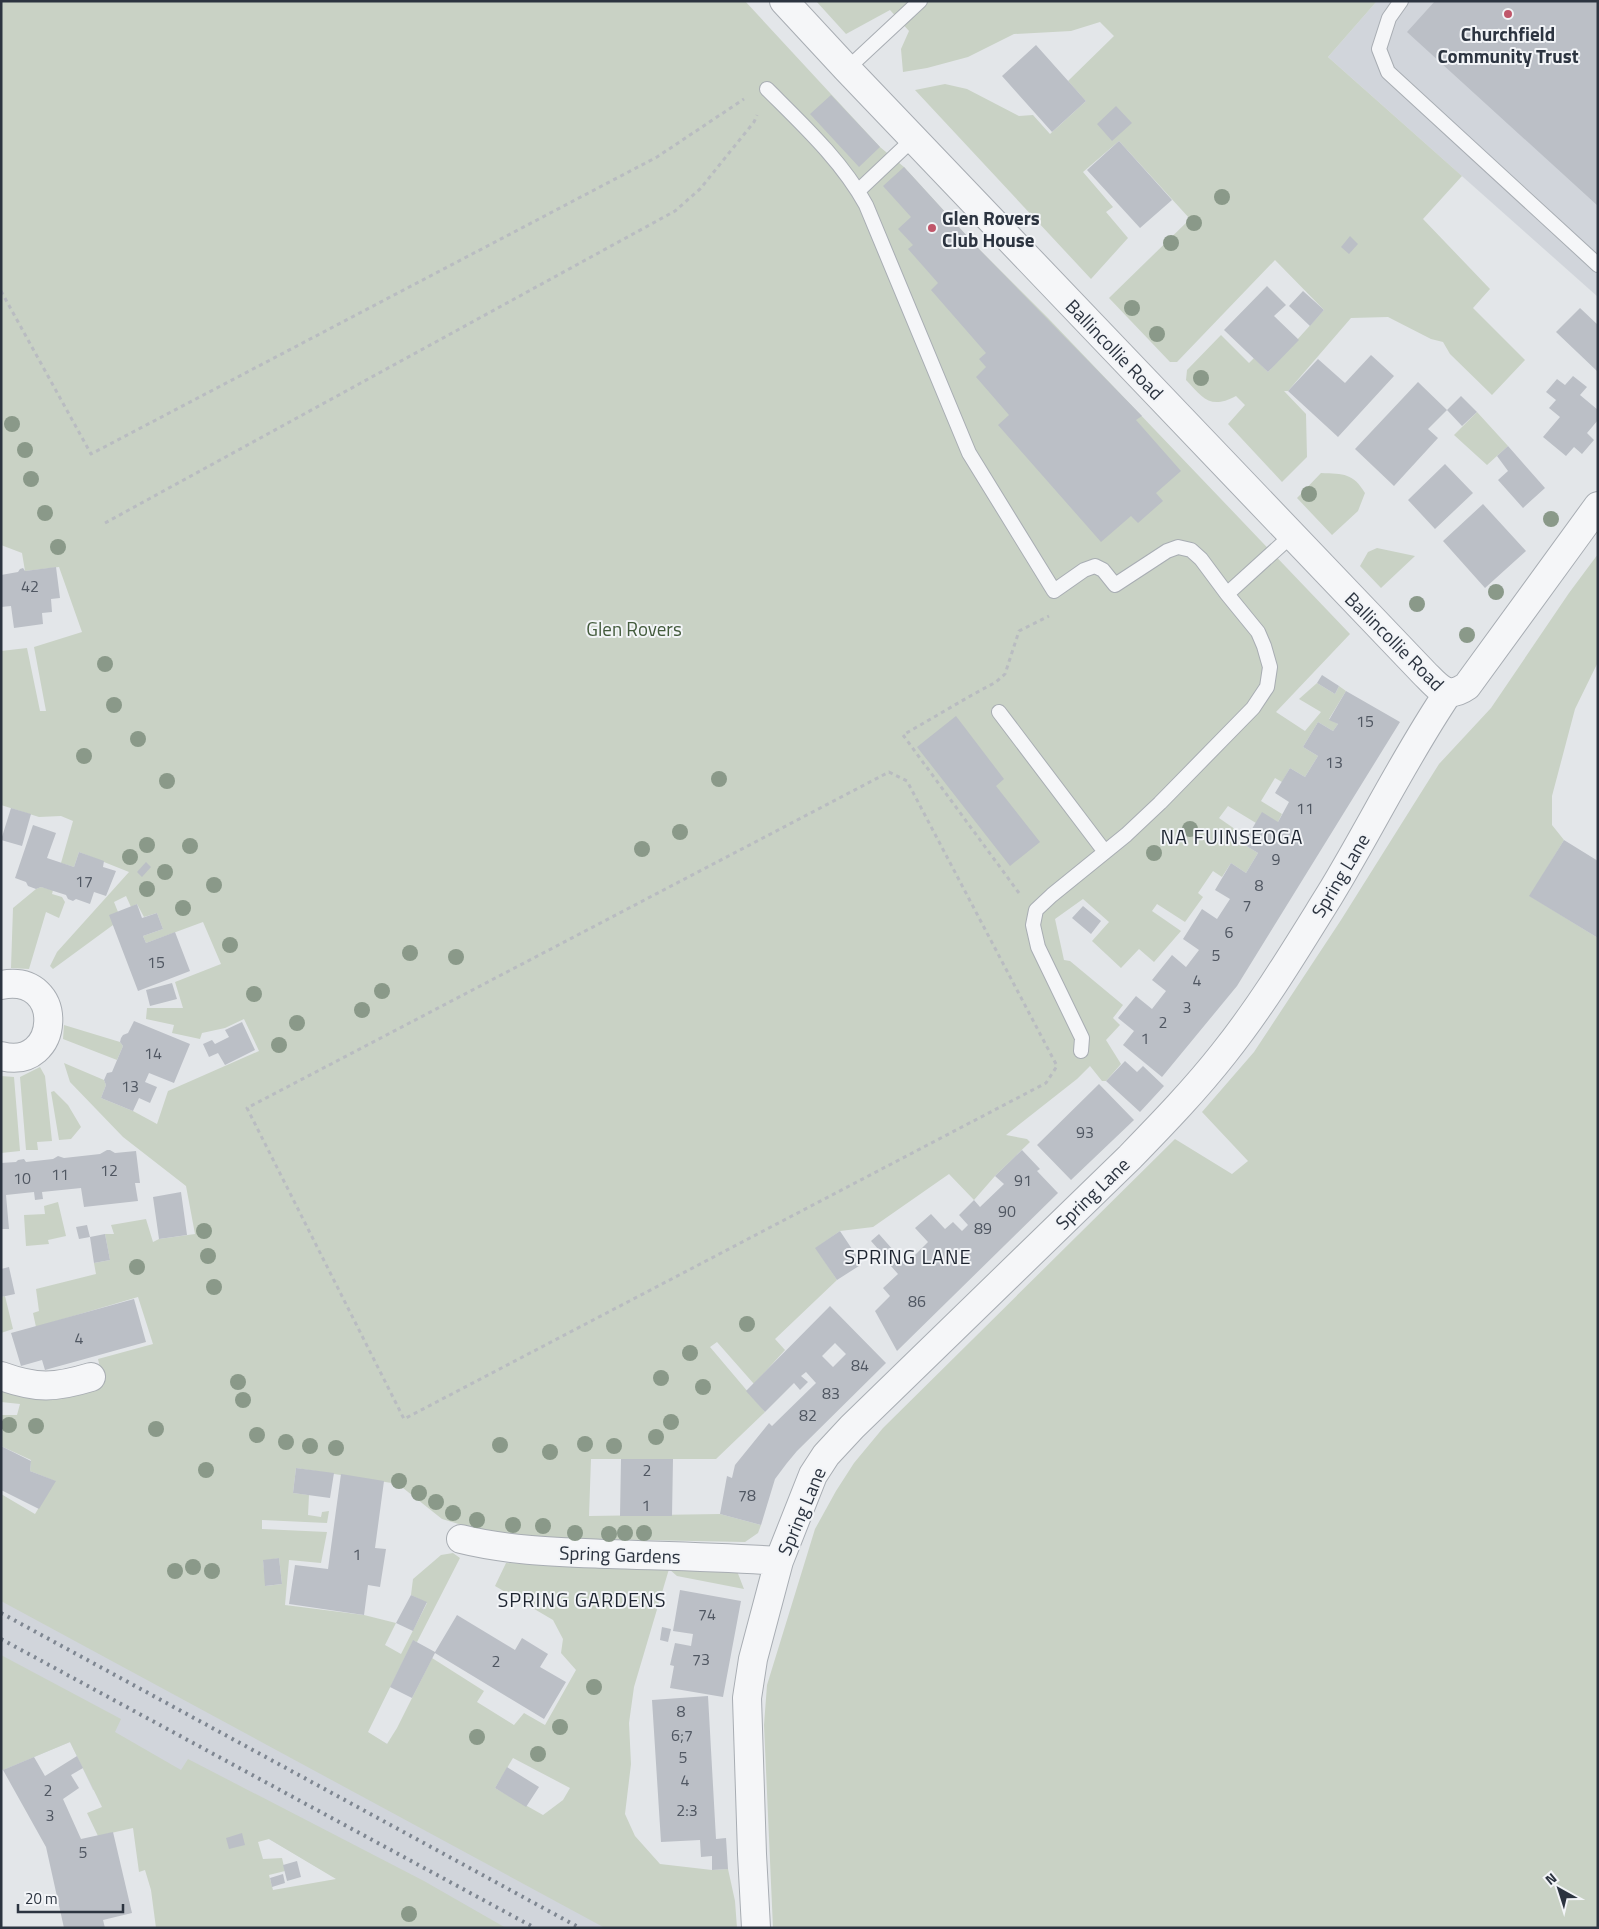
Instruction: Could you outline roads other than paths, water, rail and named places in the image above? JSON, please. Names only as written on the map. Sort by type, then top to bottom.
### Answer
[{"type":"street","name":"Ballincollie Road","points":[[784,1],[1424,674],[1448,693]]},
{"type":"street","points":[[1448,693],[1459,692],[1468,686],[1598,506]]},
{"type":"street","name":"Spring Lane","points":[[756,1928],[747,1698],[753,1659],[779,1561],[813,1475],[826,1455],[852,1427],[1130,1157],[1173,1112],[1224,1053],[1268,990],[1329,895],[1429,722],[1448,693]]},
{"type":"street","points":[[1,985],[10,983],[22,984],[33,989],[42,998],[48,1009],[49,1021],[47,1033],[41,1044],[32,1052],[21,1057],[8,1058],[1,1056]]},
{"type":"street","points":[[1,1376],[19,1382],[46,1387],[91,1377]]},
{"type":"street","name":"Spring Gardens","points":[[461,1539],[486,1545],[559,1552],[779,1561]]},
{"type":"lane","points":[[847,69],[920,1]]},
{"type":"lane","points":[[1401,1],[1388,18],[1379,49],[1388,72],[1598,265]]},
{"type":"lane","points":[[767,89],[802,124],[858,191],[866,205],[969,452],[1054,591],[1084,570],[1095,566],[1103,570],[1115,585],[1167,551],[1178,547],[1191,550],[1201,559],[1258,632],[1264,646],[1270,667],[1267,687],[1253,708],[1160,803],[1036,910],[1033,925],[1038,947],[1082,1038],[1081,1051]]},
{"type":"lane","points":[[858,191],[914,138]]},
{"type":"lane","points":[[1228,594],[1292,534]]},
{"type":"lane","points":[[999,712],[1105,852]]},
{"type":"railway","points":[[1,1613],[580,1928]]},
{"type":"railway","points":[[1,1639],[535,1928]]},
{"type":"place","name":"Churchfield Community Trust","points":[[1508,14]]},
{"type":"place","name":"Glen Rovers Club House","points":[[932,228]]},
{"type":"district","name":"NA FUINSEOGA","points":[[1232,836]]},
{"type":"district","name":"SPRING LANE","points":[[908,1256]]},
{"type":"district","name":"SPRING GARDENS","points":[[582,1599]]},
{"type":"park label","name":"Glen Rovers","points":[[634,628]]}]
